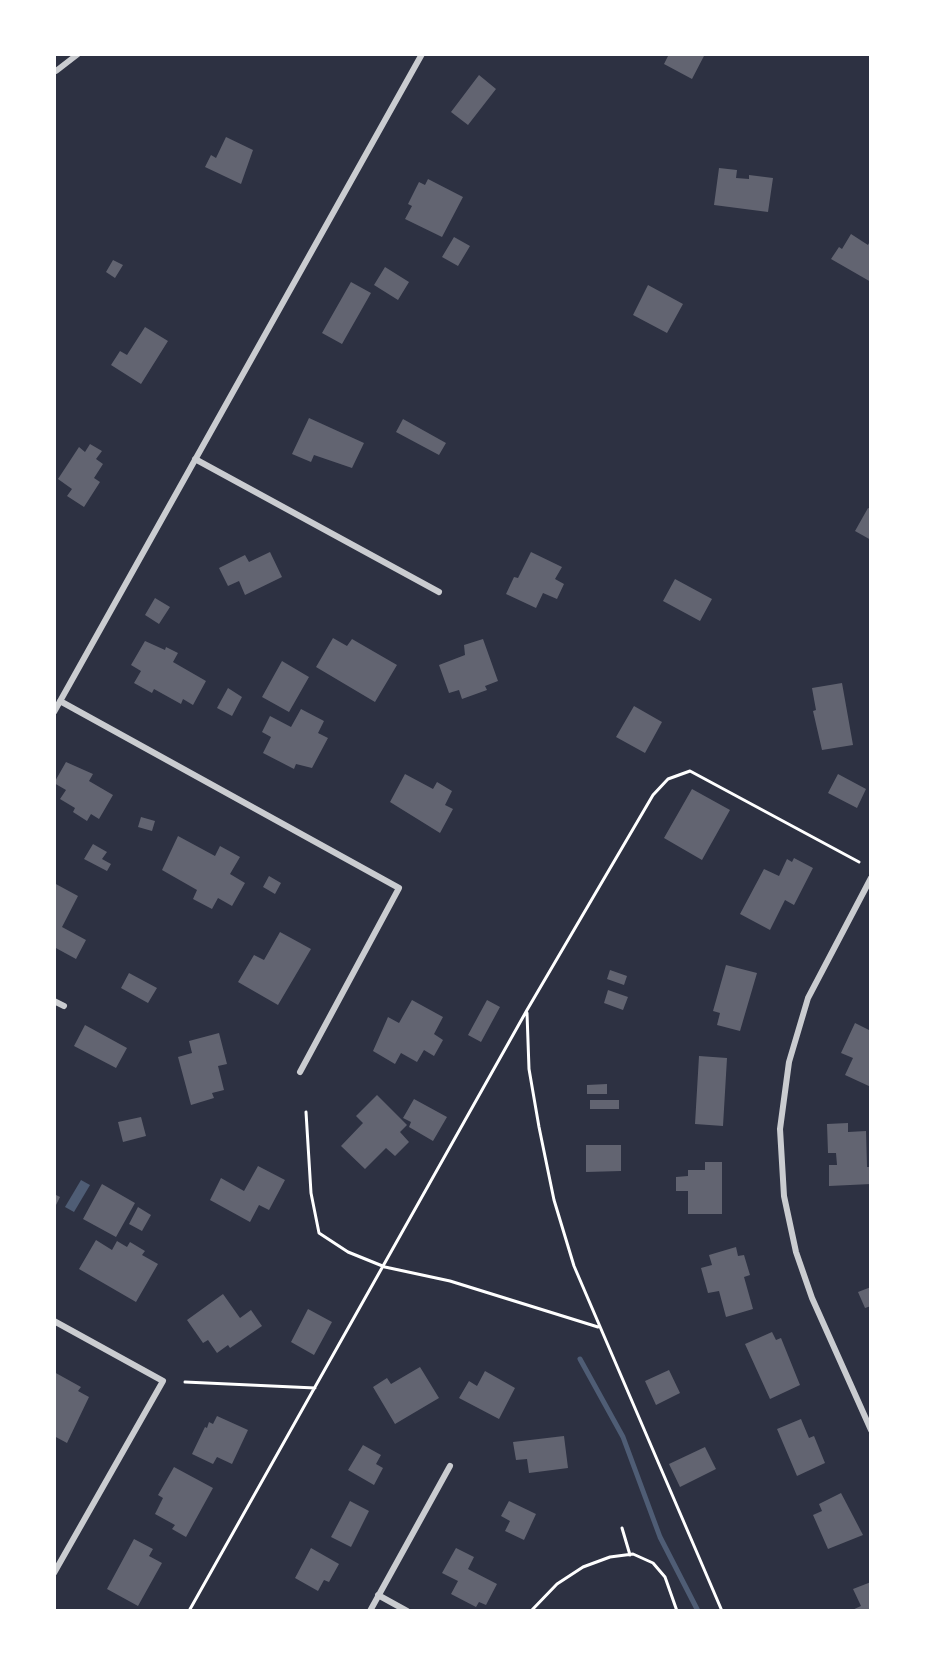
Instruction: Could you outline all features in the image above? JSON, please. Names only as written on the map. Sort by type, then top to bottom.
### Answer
[{"type":"street","points":[[56,70],[78,54]]},
{"type":"street","points":[[54,712],[422,54]]},
{"type":"street","points":[[195,459],[439,592]]},
{"type":"street","points":[[60,701],[399,888],[300,1072]]},
{"type":"street","points":[[871,878],[808,998],[789,1062],[780,1129],[784,1196],[796,1252],[812,1298],[871,1430]]},
{"type":"street","points":[[54,1000],[64,1006]]},
{"type":"street","points":[[54,1321],[163,1381],[54,1573]]},
{"type":"street","points":[[370,1611],[450,1466]]},
{"type":"street","points":[[378,1595],[407,1611]]},
{"type":"path","points":[[189,1611],[385,1267],[527,1010],[653,795],[668,779],[690,771],[859,862]]},
{"type":"path","points":[[527,1010],[529,1069],[554,1200],[574,1266],[722,1611]]},
{"type":"path","points":[[306,1112],[311,1193],[319,1233],[348,1252],[385,1267],[450,1281],[599,1328]]},
{"type":"path","points":[[185,1382],[315,1388]]},
{"type":"path","points":[[622,1528],[630,1554]]},
{"type":"path","points":[[531,1611],[557,1584],[583,1567],[610,1557],[630,1554],[653,1563],[665,1577],[677,1611]]},
{"type":"water","points":[[81,1180],[90,1185],[74,1212],[65,1207]]},
{"type":"building","points":[[669,54],[705,54],[692,79],[664,64]]},
{"type":"building","points":[[479,75],[496,89],[468,125],[451,112]]},
{"type":"building","points":[[226,137],[253,150],[241,184],[205,167],[211,155],[216,158]]},
{"type":"building","points":[[719,168],[737,170],[736,178],[749,179],[749,175],[773,178],[768,212],[714,205]]},
{"type":"building","points":[[428,179],[463,197],[442,237],[405,219],[412,206],[408,204],[419,182],[425,185]]},
{"type":"building","points":[[851,234],[868,245],[871,239],[871,282],[831,259],[839,247],[842,249]]},
{"type":"building","points":[[454,237],[470,246],[458,266],[442,257]]},
{"type":"building","points":[[113,260],[123,265],[115,278],[106,272]]},
{"type":"building","points":[[385,267],[409,282],[398,300],[374,285]]},
{"type":"building","points":[[351,282],[371,293],[342,344],[322,333]]},
{"type":"building","points":[[648,285],[683,304],[667,333],[633,315]]},
{"type":"building","points":[[145,327],[168,341],[141,384],[111,365],[120,351],[127,355]]},
{"type":"building","points":[[309,418],[364,443],[352,468],[314,455],[311,462],[292,454]]},
{"type":"building","points":[[403,419],[446,443],[439,455],[396,432]]},
{"type":"building","points":[[90,444],[102,451],[96,459],[103,464],[94,478],[100,482],[84,507],[67,496],[72,489],[58,479],[79,447],[85,452]]},
{"type":"building","points":[[868,508],[871,509],[871,540],[855,531]]},
{"type":"building","points":[[270,552],[282,577],[245,595],[239,581],[228,586],[219,568],[245,555],[249,562]]},
{"type":"building","points":[[531,552],[562,567],[555,579],[564,584],[557,599],[543,593],[536,608],[506,594],[514,577],[518,578]]},
{"type":"building","points":[[675,579],[712,599],[700,621],[663,601]]},
{"type":"building","points":[[155,598],[170,607],[159,624],[145,615]]},
{"type":"building","points":[[333,638],[347,646],[352,639],[397,665],[375,702],[316,667]]},
{"type":"building","points":[[483,639],[498,681],[485,686],[487,690],[462,699],[459,690],[449,693],[439,665],[465,655],[464,645]]},
{"type":"building","points":[[145,641],[178,653],[173,662],[206,681],[193,705],[183,699],[181,704],[154,689],[152,693],[134,683],[141,671],[131,665]]},
{"type":"building","points":[[282,661],[309,677],[289,712],[262,697]]},
{"type":"building","points":[[842,683],[853,745],[822,750],[813,711],[816,710],[812,688]]},
{"type":"building","points":[[228,688],[242,697],[232,716],[217,708]]},
{"type":"building","points":[[634,706],[662,722],[645,753],[616,737]]},
{"type":"building","points":[[301,709],[324,721],[318,733],[328,738],[312,768],[296,764],[294,769],[263,753],[271,737],[262,732],[270,716],[291,727]]},
{"type":"building","points":[[66,762],[93,774],[89,781],[113,795],[99,819],[91,814],[87,821],[73,812],[75,808],[60,799],[66,790],[54,783]]},
{"type":"building","points":[[405,774],[433,789],[437,782],[452,791],[445,805],[453,809],[440,833],[390,802]]},
{"type":"building","points":[[838,774],[866,789],[857,808],[828,793]]},
{"type":"building","points":[[692,789],[730,810],[702,860],[664,838]]},
{"type":"building","points":[[141,817],[155,821],[152,831],[138,827]]},
{"type":"building","points":[[178,836],[215,856],[220,846],[240,857],[230,874],[245,883],[232,906],[218,898],[212,909],[193,899],[197,890],[162,870]]},
{"type":"building","points":[[93,844],[107,852],[102,859],[111,864],[107,871],[84,859]]},
{"type":"building","points":[[794,858],[813,868],[794,905],[785,900],[770,930],[740,914],[764,869],[779,876],[787,859],[792,862]]},
{"type":"building","points":[[269,876],[281,883],[275,894],[263,887]]},
{"type":"building","points":[[54,883],[78,896],[62,927],[86,940],[76,959],[54,947]]},
{"type":"building","points":[[280,932],[311,949],[278,1005],[238,982],[254,955],[264,960]]},
{"type":"building","points":[[726,965],[757,973],[740,1031],[717,1025],[720,1013],[713,1011]]},
{"type":"building","points":[[610,970],[627,976],[624,985],[607,979]]},
{"type":"building","points":[[129,973],[157,988],[148,1003],[121,988]]},
{"type":"building","points":[[608,990],[628,997],[623,1010],[604,1003]]},
{"type":"building","points":[[412,1000],[443,1017],[434,1034],[443,1040],[434,1056],[424,1050],[417,1062],[401,1053],[395,1064],[373,1051],[388,1017],[399,1023]]},
{"type":"building","points":[[487,1000],[500,1007],[481,1042],[468,1035]]},
{"type":"building","points":[[855,1023],[871,1031],[871,1087],[845,1075],[853,1058],[841,1053]]},
{"type":"building","points":[[85,1025],[127,1048],[116,1068],[74,1046]]},
{"type":"building","points":[[219,1033],[227,1064],[218,1066],[224,1090],[212,1093],[214,1098],[191,1105],[178,1057],[192,1053],[189,1041]]},
{"type":"building","points":[[699,1056],[727,1058],[723,1126],[695,1124]]},
{"type":"building","points":[[607,1084],[607,1094],[587,1094],[587,1085]]},
{"type":"building","points":[[377,1095],[407,1125],[400,1132],[409,1142],[395,1156],[386,1148],[365,1169],[341,1146],[363,1123],[356,1116]]},
{"type":"building","points":[[414,1099],[447,1117],[433,1141],[409,1127],[411,1122],[403,1118]]},
{"type":"building","points":[[590,1100],[619,1100],[619,1109],[590,1109]]},
{"type":"building","points":[[141,1117],[146,1136],[123,1142],[118,1122]]},
{"type":"building","points":[[848,1123],[848,1132],[866,1131],[867,1167],[871,1167],[871,1184],[829,1186],[829,1165],[837,1165],[836,1153],[828,1153],[827,1124]]},
{"type":"building","points":[[586,1145],[621,1145],[621,1171],[586,1172]]},
{"type":"building","points":[[705,1162],[722,1162],[722,1214],[688,1214],[688,1191],[676,1191],[676,1177],[688,1176],[688,1170],[705,1170]]},
{"type":"building","points":[[258,1166],[285,1180],[269,1210],[259,1205],[250,1222],[210,1200],[221,1178],[244,1191]]},
{"type":"building","points":[[102,1184],[135,1203],[116,1237],[83,1219]]},
{"type":"building","points":[[54,1194],[60,1197],[54,1209]]},
{"type":"building","points":[[138,1207],[151,1215],[142,1231],[129,1224]]},
{"type":"building","points":[[96,1240],[112,1250],[117,1241],[127,1247],[130,1242],[145,1251],[142,1255],[158,1264],[136,1302],[79,1269]]},
{"type":"building","points":[[736,1247],[738,1256],[744,1255],[750,1275],[744,1277],[753,1309],[726,1317],[719,1291],[708,1293],[701,1268],[712,1265],[709,1255]]},
{"type":"building","points":[[871,1287],[871,1306],[865,1308],[858,1292]]},
{"type":"building","points":[[223,1294],[240,1318],[251,1310],[262,1326],[230,1348],[228,1345],[217,1353],[208,1340],[203,1343],[187,1320]]},
{"type":"building","points":[[308,1309],[332,1322],[314,1355],[291,1342]]},
{"type":"building","points":[[772,1332],[776,1340],[781,1338],[800,1385],[770,1399],[745,1344]]},
{"type":"building","points":[[420,1367],[439,1398],[395,1424],[373,1387],[387,1378],[391,1384]]},
{"type":"building","points":[[669,1370],[680,1393],[656,1405],[645,1381]]},
{"type":"building","points":[[485,1371],[515,1388],[499,1419],[459,1398],[469,1381],[477,1386]]},
{"type":"building","points":[[54,1372],[81,1387],[78,1391],[89,1397],[67,1443],[54,1436]]},
{"type":"building","points":[[217,1416],[248,1430],[232,1464],[217,1457],[213,1464],[192,1454],[205,1427],[207,1428],[209,1422],[213,1424]]},
{"type":"building","points":[[801,1419],[809,1438],[814,1436],[825,1463],[797,1476],[777,1429]]},
{"type":"building","points":[[564,1436],[568,1468],[529,1473],[527,1459],[516,1460],[513,1442]]},
{"type":"building","points":[[363,1445],[381,1455],[376,1464],[383,1468],[374,1485],[348,1470]]},
{"type":"building","points":[[705,1447],[716,1469],[680,1487],[669,1464]]},
{"type":"building","points":[[174,1467],[213,1488],[186,1537],[172,1529],[175,1525],[155,1514],[163,1498],[158,1495]]},
{"type":"building","points":[[841,1493],[863,1535],[828,1549],[813,1515],[822,1511],[819,1504]]},
{"type":"building","points":[[350,1501],[369,1511],[351,1547],[331,1537]]},
{"type":"building","points":[[509,1501],[536,1514],[524,1540],[505,1531],[510,1521],[501,1516]]},
{"type":"building","points":[[134,1539],[153,1549],[149,1556],[162,1563],[138,1606],[107,1589]]},
{"type":"building","points":[[311,1548],[339,1564],[329,1582],[324,1580],[318,1591],[295,1578]]},
{"type":"building","points":[[456,1548],[474,1557],[468,1569],[497,1584],[486,1605],[479,1602],[476,1607],[451,1594],[458,1581],[442,1573]]},
{"type":"building","points":[[871,1582],[871,1611],[850,1611],[861,1606],[853,1589]]},
{"type":"waterway","points":[[580,1359],[623,1437],[660,1537],[698,1611]]}]
